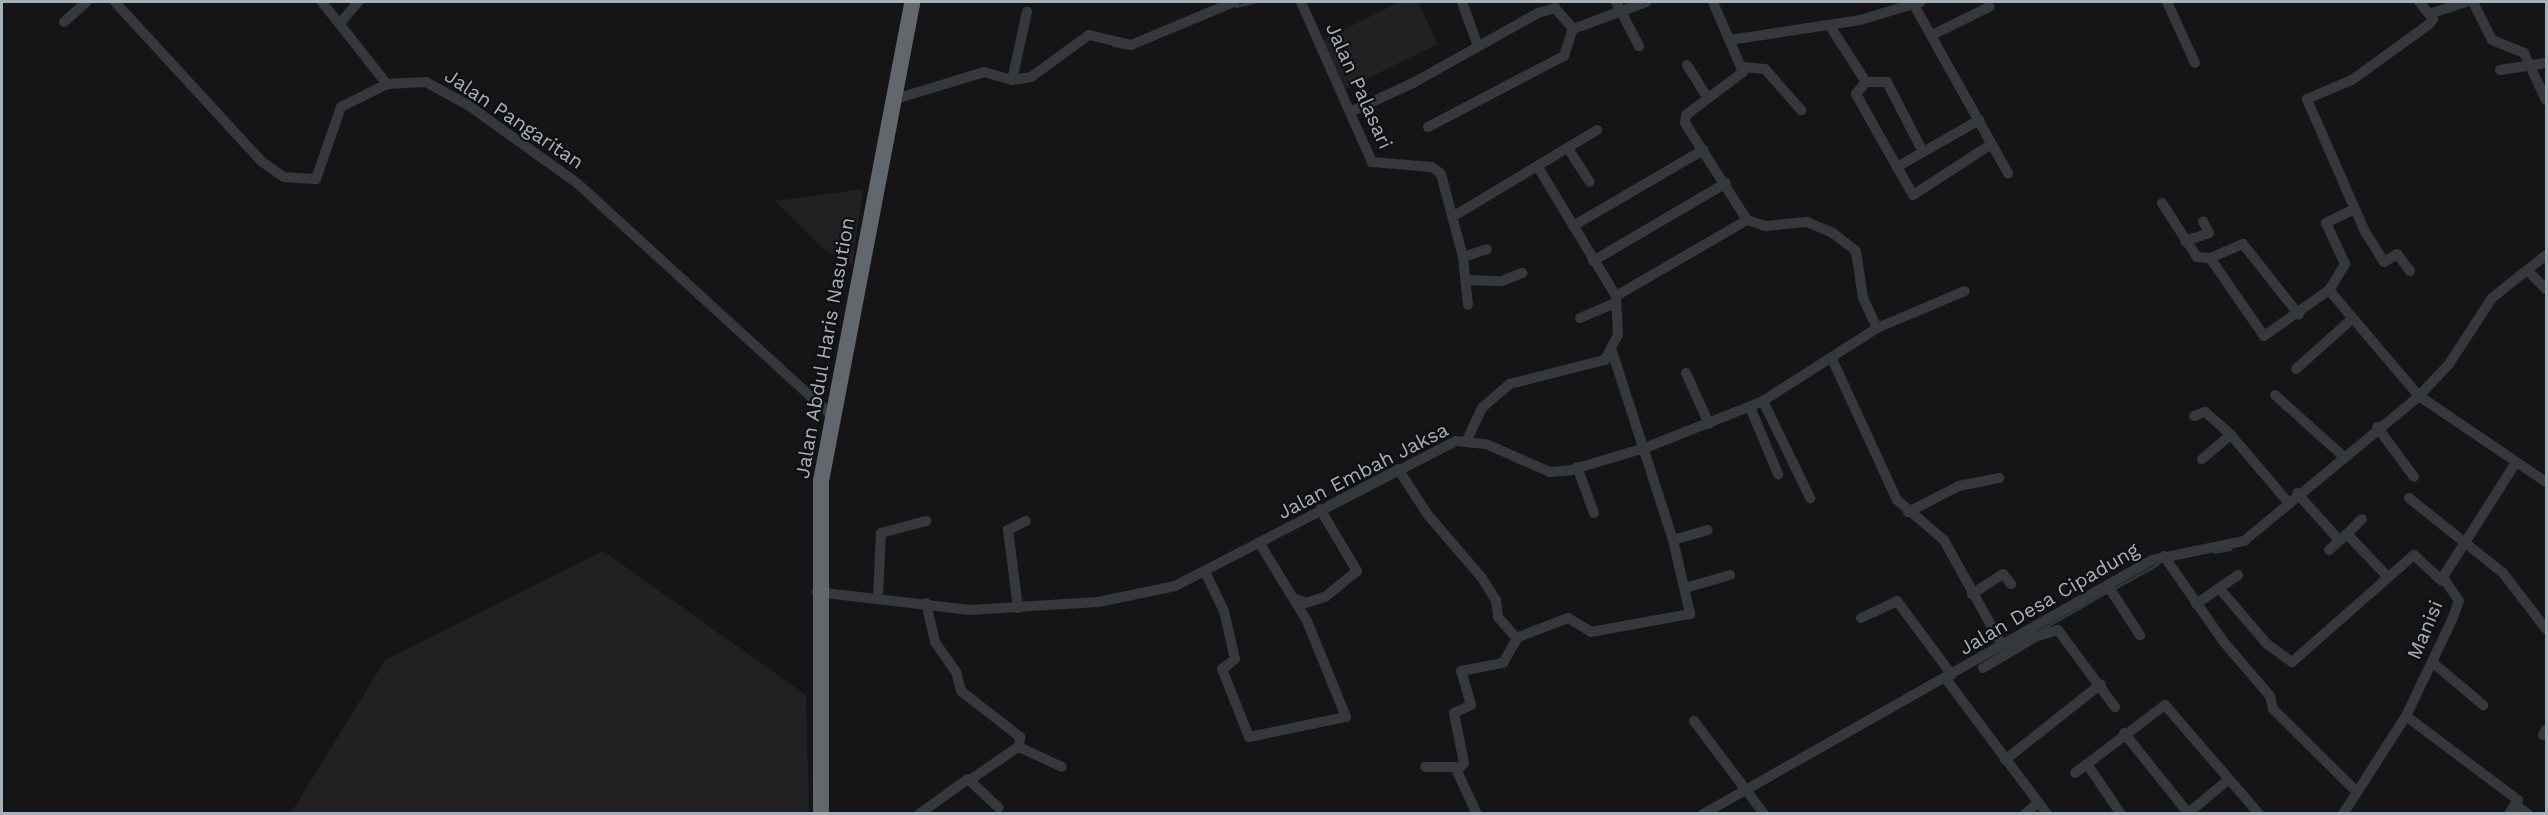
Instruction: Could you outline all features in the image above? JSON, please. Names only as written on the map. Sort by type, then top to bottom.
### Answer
[{"type":"highway","name":"Jalan Abdul Haris Nasution","points":[[821,813],[817,592],[821,481],[831,415],[912,2]]},
{"type":"street","points":[[64,22],[86,2]]},
{"type":"street","name":"Jalan Pangaritan","points":[[115,2],[261,161],[284,177],[316,179],[341,107],[381,76],[426,82],[577,183],[831,415]]},
{"type":"street","points":[[322,2],[342,21],[381,76]]},
{"type":"street","points":[[342,21],[358,2]]},
{"type":"street","points":[[892,100],[984,72],[1012,80],[1031,77],[1089,35],[1131,45],[1200,6],[1234,2]]},
{"type":"street","name":"Jalan Palasari","points":[[1301,2],[1373,163],[1438,170],[1454,216],[1464,257],[1468,280],[1468,305]]},
{"type":"street","points":[[1462,2],[1478,46]]},
{"type":"street","points":[[1428,127],[1564,56],[1573,29],[1619,6],[1646,2]]},
{"type":"street","points":[[1713,2],[1742,67],[1742,73],[1684,119],[1747,220],[1766,226],[1807,222],[1849,243],[1857,252],[1863,298],[1877,328]]},
{"type":"street","points":[[2167,2],[2195,63]]},
{"type":"street","points":[[2410,271],[2397,254],[2384,262],[2353,210],[2307,99],[2356,77],[2428,25],[2433,19],[2419,2]]},
{"type":"street","points":[[2429,14],[2447,4],[2465,2]]},
{"type":"street","points":[[2473,2],[2492,39],[2520,49],[2547,100]]},
{"type":"street","points":[[1730,40],[1830,26],[1917,3],[1990,145],[2008,173]]},
{"type":"street","points":[[1619,6],[1639,46]]},
{"type":"street","points":[[1350,112],[1553,7],[1573,29]]},
{"type":"street","points":[[1932,35],[1989,7]]},
{"type":"street","points":[[1012,80],[1027,12]]},
{"type":"street","points":[[1830,26],[1866,82]]},
{"type":"street","points":[[2500,70],[2547,63]]},
{"type":"street","points":[[1687,65],[1708,98]]},
{"type":"street","points":[[1742,67],[1765,69],[1801,110]]},
{"type":"street","points":[[1866,82],[1887,82],[1923,152]]},
{"type":"street","points":[[1866,82],[1856,94],[1913,195],[1990,145]]},
{"type":"street","points":[[1897,167],[1978,120]]},
{"type":"street","points":[[1454,216],[1539,169],[1597,130]]},
{"type":"street","points":[[1569,150],[1590,182]]},
{"type":"street","points":[[1573,226],[1703,150]]},
{"type":"street","points":[[1467,440],[1482,408],[1510,384],[1598,363],[1612,351],[1618,334],[1616,300],[1539,169]]},
{"type":"street","points":[[1593,261],[1726,183]]},
{"type":"street","points":[[2162,203],[2197,257],[2214,255],[2242,244],[2299,315]]},
{"type":"street","points":[[2203,221],[2209,233],[2214,255],[2264,336],[2299,315],[2329,290],[2345,264],[2326,223],[2353,210]]},
{"type":"street","points":[[1580,318],[1616,300],[1747,220]]},
{"type":"street","points":[[2185,241],[2209,233]]},
{"type":"street","points":[[1464,257],[1487,249]]},
{"type":"street","name":"Jalan Desa Cipadung","points":[[1702,813],[2164,556],[2238,544],[2377,427],[2419,396],[2457,352],[2482,310],[2547,255]]},
{"type":"street","points":[[2527,270],[2547,289]]},
{"type":"street","points":[[1468,280],[1503,281],[1522,273]]},
{"type":"street","points":[[2329,290],[2419,396],[2515,464],[2547,482]]},
{"type":"street","name":"Jalan Embah Jaksa","points":[[817,592],[878,596],[970,610],[1018,608],[1098,602],[1206,574],[1320,509],[1398,469],[1467,440],[1550,472],[1645,448],[1763,401],[1833,361],[1877,328],[1965,291]]},
{"type":"street","points":[[2296,369],[2353,318]]},
{"type":"street","points":[[1458,770],[1464,762],[1455,711],[1471,705],[1461,671],[1503,663],[1517,639],[1568,618],[1591,632],[1690,614],[1673,540],[1612,351]]},
{"type":"street","points":[[1833,361],[1896,498],[1908,512],[1944,540],[1971,594],[2002,645]]},
{"type":"street","points":[[1686,373],[1709,424]]},
{"type":"street","points":[[2275,395],[2343,456]]},
{"type":"street","points":[[1763,401],[1810,498]]},
{"type":"street","points":[[1750,407],[1778,474]]},
{"type":"street","points":[[2194,416],[2205,412],[2231,435],[2287,501]]},
{"type":"street","points":[[2377,427],[2414,477]]},
{"type":"street","points":[[2202,459],[2231,435]]},
{"type":"street","name":"Manisi","points":[[2343,813],[2406,716],[2459,602],[2442,581],[2515,464]]},
{"type":"street","points":[[1577,467],[1594,513]]},
{"type":"street","points":[[1398,469],[1428,515],[1482,578],[1496,600],[1498,617],[1517,639]]},
{"type":"street","points":[[1908,512],[1959,486],[1999,478]]},
{"type":"street","points":[[2297,493],[2387,576]]},
{"type":"street","points":[[2409,498],[2464,546],[2508,578],[2547,629]]},
{"type":"street","points":[[1293,598],[1306,603],[1325,597],[1357,571],[1320,509]]},
{"type":"street","points":[[2329,550],[2362,519]]},
{"type":"street","points":[[878,596],[881,532],[926,521]]},
{"type":"street","points":[[1018,608],[1008,530],[1026,521]]},
{"type":"street","points":[[1673,540],[1708,530]]},
{"type":"street","points":[[1206,574],[1224,610],[1235,658],[1222,669],[1251,738],[1346,717],[1293,598],[1260,544]]},
{"type":"street","points":[[2219,588],[2267,644],[2292,662],[2387,576],[2415,555],[2442,581]]},
{"type":"street","points":[[2164,556],[2196,604],[2270,696],[2274,711],[2357,792]]},
{"type":"street","points":[[1971,594],[2003,574],[2011,584]]},
{"type":"street","points":[[1685,588],[1730,575]]},
{"type":"street","points":[[2196,604],[2238,576]]},
{"type":"street","points":[[2108,586],[2140,635]]},
{"type":"street","points":[[1861,618],[1897,601],[2006,760],[2047,813]]},
{"type":"street","points":[[919,813],[934,809],[970,780],[1018,747],[1020,737],[957,686],[956,672],[935,642],[926,603]]},
{"type":"street","points":[[1983,668],[2055,630],[2101,684],[2115,708]]},
{"type":"street","points":[[2432,662],[2483,705]]},
{"type":"street","points":[[2006,760],[2101,684]]},
{"type":"street","points":[[2075,773],[2157,706],[2169,705],[2228,780],[2259,813]]},
{"type":"street","points":[[2406,716],[2509,791],[2519,800],[2512,809],[2528,813]]},
{"type":"street","points":[[1694,721],[1764,813]]},
{"type":"street","points":[[2124,733],[2188,813],[2228,780]]},
{"type":"street","points":[[1018,747],[1062,767]]},
{"type":"street","points":[[2087,764],[2121,813]]},
{"type":"street","points":[[1425,767],[1458,770]]},
{"type":"street","points":[[1458,770],[1477,813]]},
{"type":"street","points":[[970,780],[999,808]]},
{"type":"street","points":[[2025,813],[2039,802]]},
{"type":"shaded area","points":[[1399,2],[1418,2],[1438,44],[1344,90],[1323,40]]},
{"type":"shaded area","points":[[863,189],[852,265],[823,249],[775,201]]},
{"type":"shaded area","points":[[603,551],[806,695],[809,813],[291,813],[385,660]]},
{"type":"waterway","points":[[1236,6],[1254,2]]},
{"type":"waterway","points":[[1113,45],[1129,48]]},
{"type":"waterway","points":[[1327,502],[1395,466]]},
{"type":"waterway","points":[[2214,552],[2231,549]]},
{"type":"waterway","points":[[2113,589],[2158,564]]},
{"type":"waterway","points":[[2037,632],[2108,591]]}]
